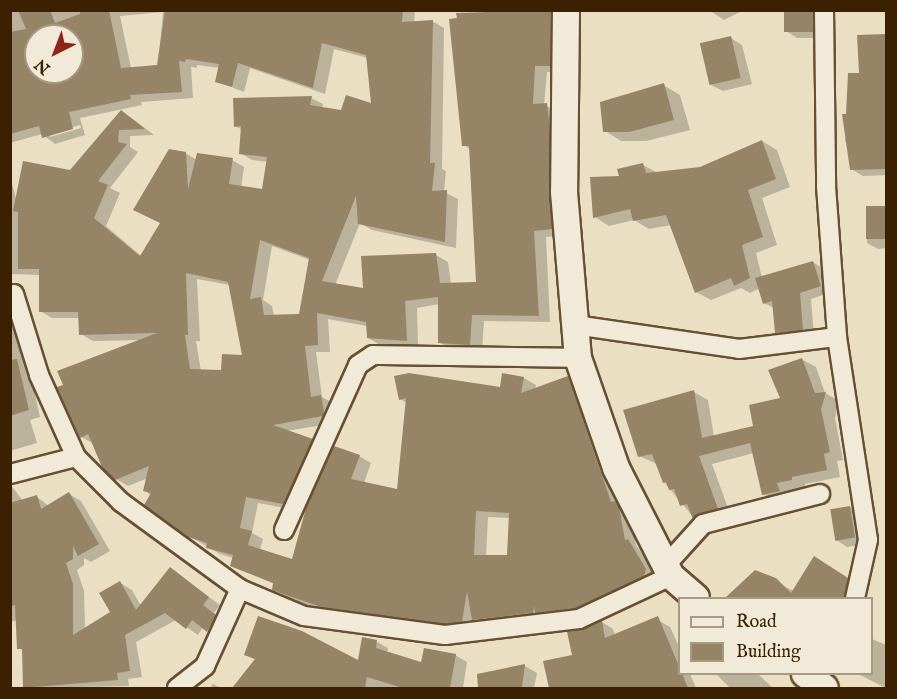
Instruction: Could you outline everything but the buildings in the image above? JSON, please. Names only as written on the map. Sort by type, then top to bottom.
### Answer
[{"type":"street","points":[[566,10],[564,192],[578,358],[616,468],[669,571],[695,597]]},
{"type":"street","points":[[824,10],[826,186],[837,337],[868,540],[855,597]]},
{"type":"street","points":[[14,294],[39,375],[76,457],[121,502],[240,590],[304,616],[445,635],[579,619],[669,571],[703,524],[820,494]]},
{"type":"street","points":[[575,325],[739,349],[837,337]]},
{"type":"street","points":[[284,530],[358,364],[373,355],[578,358]]},
{"type":"street","points":[[10,474],[76,457]]},
{"type":"street","points":[[177,688],[206,666],[240,590]]},
{"type":"street","points":[[796,688],[804,675]]},
{"type":"street","points":[[806,675],[825,688]]}]
